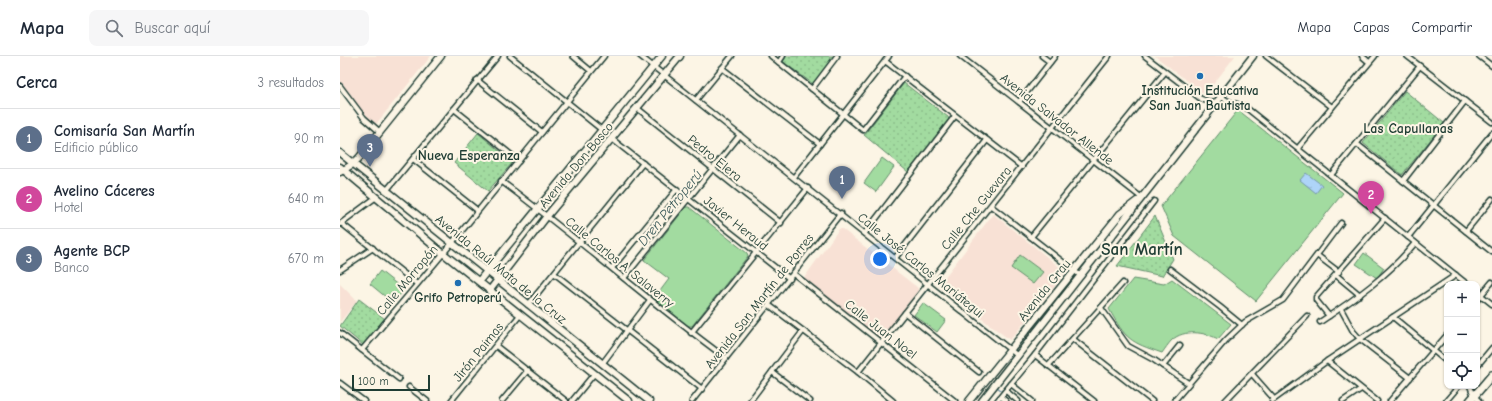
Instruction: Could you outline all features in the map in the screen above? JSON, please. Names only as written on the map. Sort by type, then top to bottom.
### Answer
[{"type":"highway","points":[[1474,399],[1492,375]]},
{"type":"main road","points":[[341,170],[353,164],[441,56]]},
{"type":"main road","name":"Avenida Don Bosco","points":[[479,281],[488,272],[538,208],[662,56]]},
{"type":"main road","name":"Avenida Don Bosco","points":[[490,290],[547,216],[680,56]]},
{"type":"main road","name":"Avenida Grau","points":[[983,401],[1253,56]]},
{"type":"main road","name":"Avenida Raúl Mata de la Cruz","points":[[340,153],[528,306],[649,401]]},
{"type":"main road","name":"Avenida Raúl Mata de la Cruz","points":[[341,170],[629,401]]},
{"type":"main road","name":"Avenida Grau","points":[[969,401],[1073,270],[1120,214],[1142,198]]},
{"type":"street","points":[[386,191],[498,56]]},
{"type":"street","points":[[510,56],[566,103],[602,130]]},
{"type":"street","points":[[573,56],[591,71]]},
{"type":"street","name":"Calle Morropón","points":[[362,350],[452,243],[477,210],[519,161],[604,56]]},
{"type":"street","name":"Calle José Carlos Mariátegui","points":[[640,56],[841,213],[1018,356]]},
{"type":"street","points":[[696,100],[732,56]]},
{"type":"street","points":[[771,56],[862,130],[905,76]]},
{"type":"street","points":[[779,62],[783,56]]},
{"type":"street","points":[[812,89],[837,56]]},
{"type":"street","points":[[794,177],[889,56]]},
{"type":"street","name":"Avenida Salvador Allende","points":[[960,56],[1142,198]]},
{"type":"street","points":[[1042,56],[1050,62]]},
{"type":"street","points":[[1019,102],[1055,56]]},
{"type":"street","name":"Calle Che Guevara","points":[[858,372],[1109,56]]},
{"type":"street","points":[[1145,56],[1201,99],[1215,104]]},
{"type":"street","points":[[1266,56],[1332,107]]},
{"type":"street","points":[[1362,56],[1369,62]]},
{"type":"street","points":[[1298,148],[1375,56]]},
{"type":"street","points":[[1407,56],[1492,122]]},
{"type":"street","points":[[1479,56],[1492,66]]},
{"type":"street","points":[[885,61],[1022,167]]},
{"type":"street","points":[[1331,175],[1420,66]]},
{"type":"street","points":[[722,68],[820,144]]},
{"type":"street","points":[[1030,237],[1165,72]]},
{"type":"street","points":[[477,80],[542,132]]},
{"type":"street","points":[[340,86],[364,118],[380,132]]},
{"type":"street","points":[[1221,97],[1230,102],[1244,106],[1463,281]]},
{"type":"street","points":[[1403,181],[1465,102]]},
{"type":"street","name":"Pedro Elera","points":[[637,108],[781,223]]},
{"type":"street","points":[[454,109],[519,161]]},
{"type":"street","points":[[865,233],[956,116]]},
{"type":"street","points":[[1408,237],[1492,133]]},
{"type":"street","points":[[624,278],[740,135]]},
{"type":"street","name":"Javier Heraud","points":[[612,139],[689,198],[790,279]]},
{"type":"street","points":[[896,257],[987,140]]},
{"type":"street","points":[[1357,144],[1492,252]]},
{"type":"street","points":[[413,159],[477,210]]},
{"type":"street","points":[[528,306],[643,163]]},
{"type":"street","name":"Calle Carlos A. Salaverry","points":[[502,181],[538,208],[691,333],[726,358]]},
{"type":"street","points":[[691,333],[808,188]]},
{"type":"street","points":[[612,268],[677,189]]},
{"type":"street","points":[[375,198],[341,223],[417,284]]},
{"type":"street","points":[[1466,231],[1492,199]]},
{"type":"street","points":[[997,401],[1035,355],[1154,201]]},
{"type":"street","points":[[991,206],[1082,276]]},
{"type":"street","name":"Avenida San Martín de Porres","points":[[692,401],[841,213]]},
{"type":"street","points":[[1329,316],[1316,300],[1316,297],[1385,218]]},
{"type":"street","points":[[1174,401],[1226,340],[1242,326],[1283,300],[1318,256],[1341,223]]},
{"type":"street","points":[[1320,322],[1360,295],[1402,258],[1415,242]]},
{"type":"street","points":[[340,270],[372,248]]},
{"type":"street","points":[[1318,256],[1360,295]]},
{"type":"street","points":[[1170,269],[1242,326]]},
{"type":"street","points":[[554,274],[702,389]]},
{"type":"street","name":"Calle Juan Noel","points":[[794,274],[955,401]]},
{"type":"street","points":[[1252,374],[1273,400],[1327,361],[1456,276]]},
{"type":"street","points":[[1480,293],[1492,282]]},
{"type":"street","points":[[1048,366],[1123,283]]},
{"type":"street","points":[[1480,295],[1492,304]]},
{"type":"street","points":[[602,364],[650,300]]},
{"type":"street","points":[[769,305],[858,372],[887,399],[893,401]]},
{"type":"street","points":[[1101,308],[1128,346],[1163,366],[1188,383]]},
{"type":"street","points":[[1340,309],[1353,331],[1360,339],[1410,378]]},
{"type":"street","points":[[905,313],[979,372]]},
{"type":"street","name":"Jirón Paimas","points":[[451,401],[520,315]]},
{"type":"street","points":[[1225,401],[1307,316]]},
{"type":"street","points":[[1393,317],[1444,360]]},
{"type":"street","points":[[750,401],[803,331]]},
{"type":"street","points":[[341,335],[399,379]]},
{"type":"street","points":[[1390,401],[1444,338]]},
{"type":"street","points":[[1073,339],[1152,401]]},
{"type":"street","points":[[1163,366],[1180,345]]},
{"type":"street","points":[[496,346],[566,401]]},
{"type":"street","points":[[1480,362],[1492,348]]},
{"type":"street","points":[[1035,355],[1094,401]]},
{"type":"street","points":[[1327,361],[1377,401]]},
{"type":"street","points":[[503,401],[528,370]]},
{"type":"street","points":[[772,372],[810,401]]},
{"type":"street","points":[[572,401],[594,374]]},
{"type":"street","points":[[340,384],[364,401]]},
{"type":"street","points":[[1011,384],[1032,401]]},
{"type":"street","points":[[409,387],[427,401]]},
{"type":"street","points":[[1343,401],[1361,389]]},
{"type":"street","points":[[1446,401],[1456,389]]},
{"type":"street","points":[[1471,389],[1474,399]]},
{"type":"street","points":[[1006,391],[1018,401]]},
{"type":"street","points":[[1001,397],[1006,401]]},
{"type":"shaded area","points":[[340,56],[431,56],[376,124],[363,112],[340,82]]},
{"type":"shaded area","name":"Institución Educativa San Juan Bautista","points":[[1155,56],[1235,56],[1205,95]]},
{"type":"shaded area","points":[[993,214],[1062,269],[1064,275],[1010,340],[938,286]]},
{"type":"shaded area","points":[[839,229],[842,229],[918,288],[918,291],[882,338],[880,338],[804,278]]},
{"type":"shaded area","points":[[340,284],[357,301],[340,322]]},
{"type":"green space","points":[[785,56],[834,56],[813,84],[782,61]]},
{"type":"green space","points":[[904,83],[948,117],[949,120],[908,172],[864,135]]},
{"type":"green space","points":[[1405,91],[1444,123],[1402,175],[1363,143]]},
{"type":"green space","points":[[1238,110],[1343,193],[1256,301],[1174,236],[1161,206]]},
{"type":"green space","points":[[478,133],[513,162],[488,191],[454,163]]},
{"type":"green space","points":[[882,158],[894,167],[876,192],[864,183]]},
{"type":"green space","points":[[686,207],[689,207],[747,253],[748,256],[692,326],[688,326],[654,299],[669,279],[644,260]]},
{"type":"green space","points":[[1155,216],[1173,259],[1162,276],[1117,266]]},
{"type":"green space","points":[[1364,253],[1384,268],[1377,278],[1356,264]]},
{"type":"green space","points":[[1020,255],[1043,272],[1033,284],[1011,268]]},
{"type":"green space","points":[[380,271],[404,290],[393,303],[370,284]]},
{"type":"green space","points":[[1133,279],[1164,284],[1172,279],[1231,324],[1218,339],[1201,333],[1182,334],[1172,340],[1162,353],[1143,346],[1125,334],[1109,309]]},
{"type":"green space","points":[[359,299],[385,319],[363,345],[340,326]]},
{"type":"green space","points":[[923,303],[946,320],[937,332],[914,315]]},
{"type":"water","points":[[1306,173],[1322,185],[1316,193],[1300,180]]},
{"type":"waterway","name":"Dren Petroperú","points":[[630,274],[741,138]]},
{"type":"waterway","name":"Dren Petroperú","points":[[343,222],[391,261]]},
{"type":"waterway","name":"Dren Petroperú","points":[[908,313],[929,287]]},
{"type":"waterway","name":"Dren Petroperú","points":[[997,387],[1015,401]]},
{"type":"place","name":"Institución Educativa San Juan Bautista","points":[[1200,76]]},
{"type":"place","name":"Agente BCP","points":[[370,167]]},
{"type":"place","name":"Comisaría San Martín","points":[[842,199]]},
{"type":"place","name":"Avelino Cáceres","points":[[1371,214]]},
{"type":"place","name":"Grifo Petroperú","points":[[458,283]]},
{"type":"district","name":"Las Capullanas","points":[[1408,128]]},
{"type":"district","name":"Nueva Esperanza","points":[[469,155]]},
{"type":"district","name":"San Martín","points":[[1142,249]]}]
